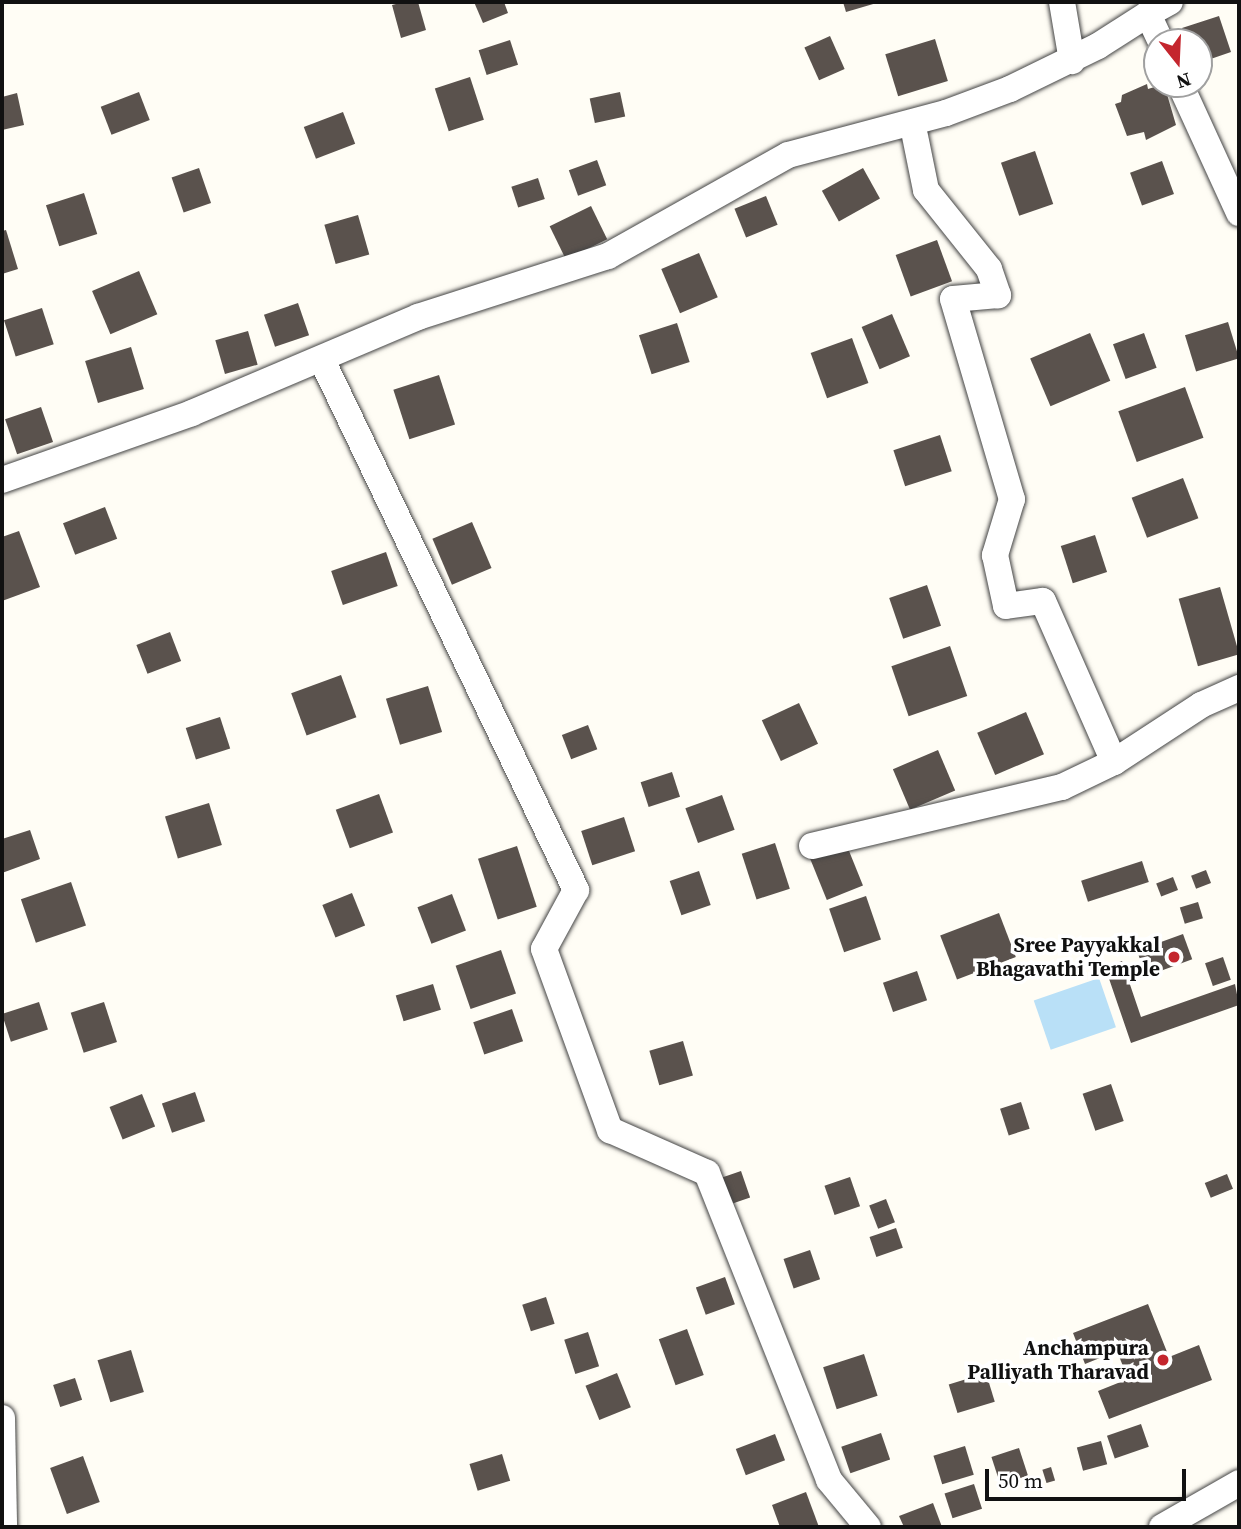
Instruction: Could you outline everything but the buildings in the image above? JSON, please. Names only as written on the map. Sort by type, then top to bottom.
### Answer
[{"type":"street","points":[[1062,2],[1072,61]]},
{"type":"street","points":[[2,480],[86,454],[322,360],[418,317],[608,256],[788,155],[946,113],[1072,61],[1159,8],[1160,28]]},
{"type":"street","points":[[1186,98],[1239,213]]},
{"type":"street","points":[[915,136],[926,190],[989,269],[998,295],[953,299],[1012,499],[995,555],[1006,606],[1043,601],[1114,762]]},
{"type":"street","points":[[322,360],[576,890],[544,949],[610,1130],[707,1173],[829,1480],[869,1527]]},
{"type":"street","points":[[812,846],[1062,787],[1114,762],[1201,705],[1239,688]]},
{"type":"street","points":[[2,1418],[4,1527]]},
{"type":"street","points":[[1162,1527],[1239,1483]]},
{"type":"water","points":[[1099,978],[1116,1027],[1051,1050],[1034,1000]]},
{"type":"place","name":"Sree Payyakkal Bhagavathi Temple","points":[[1174,957]]},
{"type":"place","name":"Anchampura Palliyath Tharavad","points":[[1163,1360]]}]
